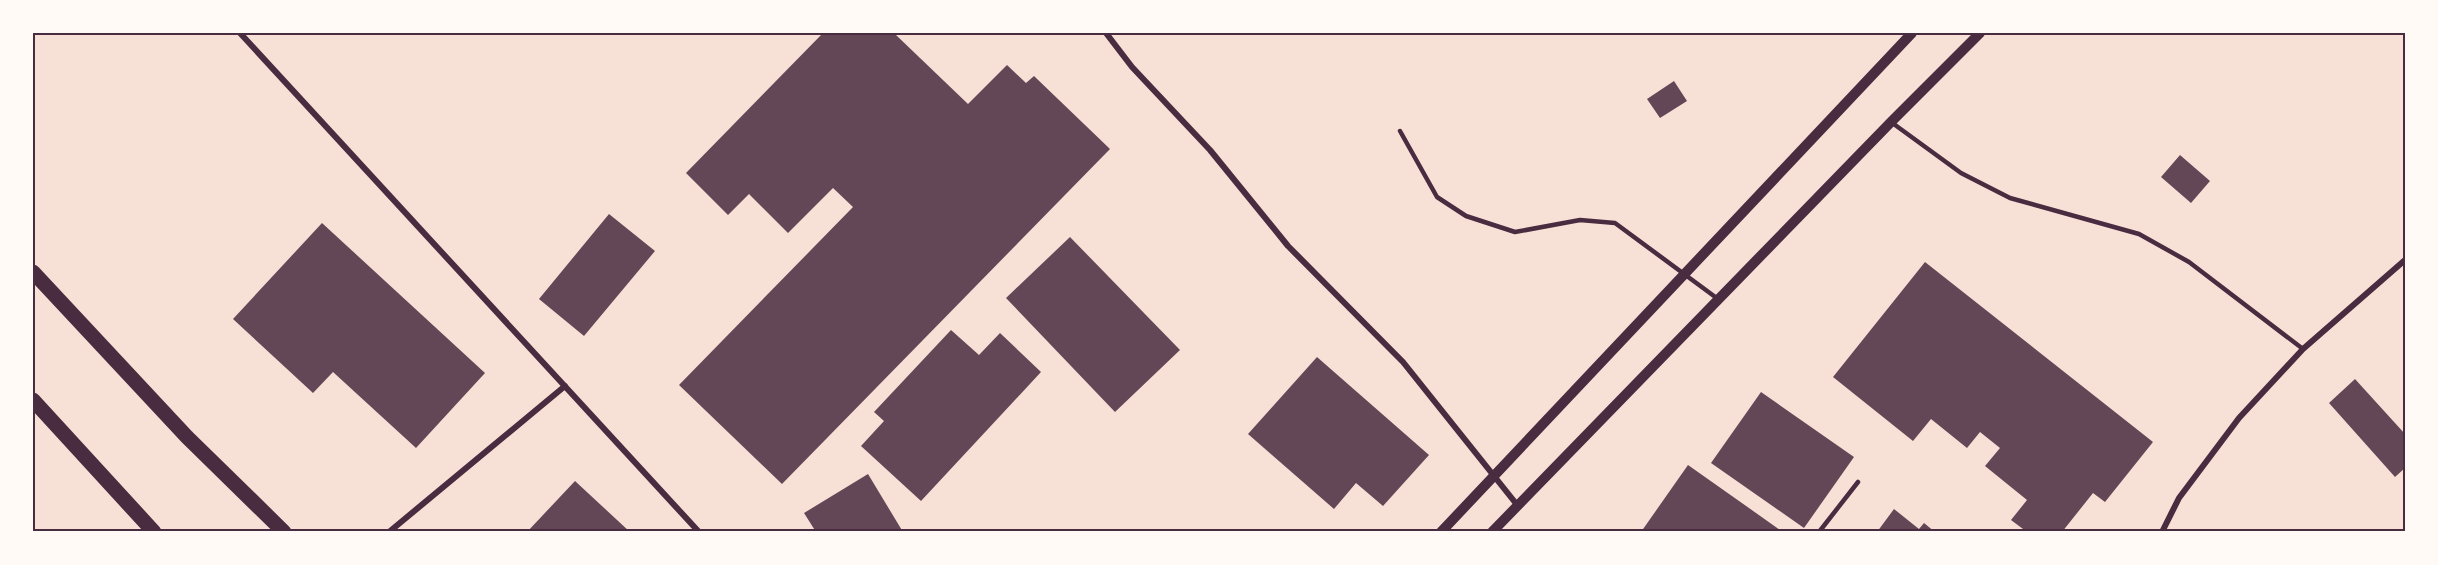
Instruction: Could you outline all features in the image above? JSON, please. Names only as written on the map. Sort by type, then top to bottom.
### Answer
[{"type":"main road","points":[[33,272],[187,438],[284,532]]},
{"type":"main road","points":[[33,400],[154,532]]},
{"type":"street","points":[[240,33],[699,532]]},
{"type":"street","points":[[1106,33],[1132,67],[1210,150],[1288,246],[1403,362],[1518,506]]},
{"type":"street","points":[[1441,532],[1912,33]]},
{"type":"street","points":[[1492,532],[1980,33]]},
{"type":"street","points":[[2162,532],[2179,498],[2239,418],[2303,349],[2405,260]]},
{"type":"street","points":[[389,532],[565,386]]},
{"type":"lane","points":[[1891,122],[1961,173],[2010,198],[2139,234],[2189,262],[2303,349]]},
{"type":"lane","points":[[1400,131],[1437,196],[1466,216],[1515,232],[1580,220],[1615,223],[1719,300]]},
{"type":"lane","points":[[1819,532],[1858,482]]},
{"type":"building","points":[[823,33],[898,33],[896,35],[968,104],[1007,65],[1026,83],[1034,76],[1110,149],[782,484],[679,385],[853,207],[833,188],[788,233],[749,194],[728,215],[686,173]]},
{"type":"building","points":[[1674,81],[1687,101],[1660,118],[1647,99]]},
{"type":"building","points":[[2180,155],[2210,181],[2191,203],[2161,177]]},
{"type":"building","points":[[609,214],[655,251],[584,336],[539,299]]},
{"type":"building","points":[[322,223],[485,373],[416,448],[333,372],[313,393],[233,319]]},
{"type":"building","points":[[1070,237],[1180,350],[1115,412],[1006,298]]},
{"type":"building","points":[[1925,262],[2153,442],[2105,502],[2093,493],[2062,532],[2027,532],[2011,520],[2027,500],[1985,466],[2000,448],[1980,432],[1967,448],[1931,419],[1913,441],[1833,377]]},
{"type":"building","points":[[951,330],[979,355],[1000,333],[1041,372],[921,501],[861,446],[884,421],[874,412]]},
{"type":"building","points":[[1317,357],[1429,455],[1383,506],[1356,483],[1334,509],[1248,434]]},
{"type":"building","points":[[2355,379],[2405,434],[2405,468],[2395,477],[2329,403]]},
{"type":"building","points":[[1761,392],[1854,457],[1804,528],[1711,463]]},
{"type":"building","points":[[1688,465],[1783,532],[1641,532]]},
{"type":"building","points":[[868,474],[903,532],[816,532],[804,513]]},
{"type":"building","points":[[575,481],[630,532],[527,532]]},
{"type":"building","points":[[1894,509],[1919,529],[1924,523],[1935,532],[1877,532]]}]
